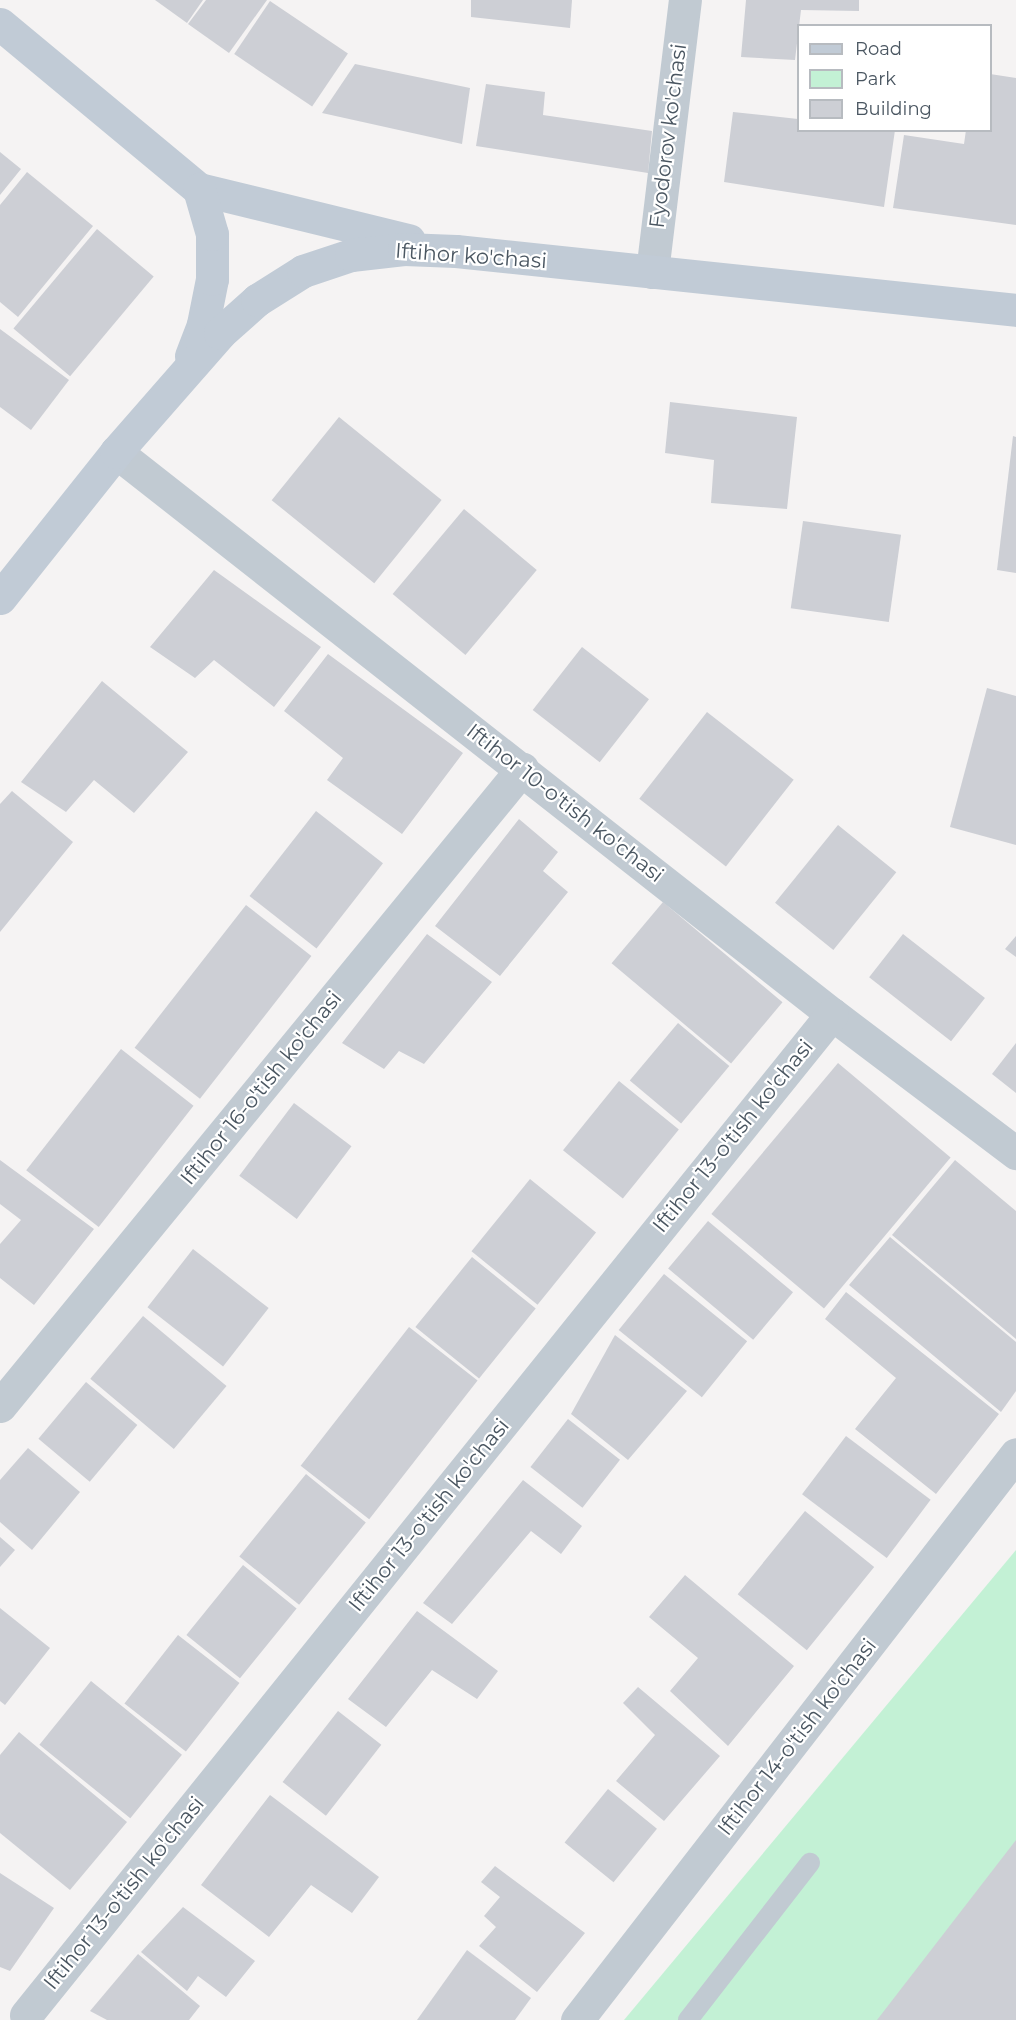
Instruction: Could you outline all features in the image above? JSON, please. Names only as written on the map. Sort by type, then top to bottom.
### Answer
[{"type":"main road","points":[[0,24],[199,189],[456,251]]},
{"type":"main road","points":[[185,370],[203,324],[212,279],[212,234],[199,189]]},
{"type":"main road","name":"Iftihor ko'chasi","points":[[0,598],[116,452],[185,370],[257,300],[303,271],[351,255],[404,249],[456,251],[1016,310]]},
{"type":"street","name":"Fyodorov ko'chasi","points":[[652,272],[684,0]]},
{"type":"street","name":"Iftihor 10-o'tish ko'chasi","points":[[116,452],[832,1014],[1016,1153]]},
{"type":"street","name":"Iftihor 16-o'tish ko'chasi","points":[[0,1406],[522,769]]},
{"type":"street","name":"Iftihor 13-o'tish ko'chasi","points":[[21,2013],[832,1014]]},
{"type":"street","name":"Iftihor 14-o'tish ko'chasi","points":[[577,2020],[1016,1454]]},
{"type":"lane","points":[[688,2020],[810,1863]]},
{"type":"green space","points":[[1016,1550],[1016,2020],[624,2020]]},
{"type":"building","points":[[155,0],[203,0],[187,23]]},
{"type":"building","points":[[206,0],[267,0],[229,53],[188,24]]},
{"type":"building","points":[[471,0],[572,0],[570,28],[471,17]]},
{"type":"building","points":[[746,0],[859,0],[859,11],[801,10],[799,24],[797,24],[795,60],[741,57]]},
{"type":"building","points":[[270,1],[348,54],[312,107],[234,54]]},
{"type":"building","points":[[355,64],[470,88],[462,144],[322,113]]},
{"type":"building","points":[[992,74],[1016,78],[1016,225],[893,208],[904,135],[964,144],[966,132],[992,132]]},
{"type":"building","points":[[486,84],[545,92],[543,115],[652,131],[648,173],[476,146]]},
{"type":"building","points":[[733,112],[797,119],[797,132],[895,132],[884,207],[724,182]]},
{"type":"building","points":[[0,152],[21,169],[0,195]]},
{"type":"building","points":[[27,172],[93,226],[18,317],[0,302],[0,205]]},
{"type":"building","points":[[97,229],[154,277],[70,376],[13,329]]},
{"type":"building","points":[[0,329],[69,380],[31,430],[0,407]]},
{"type":"building","points":[[670,402],[797,417],[787,509],[711,503],[714,460],[665,453]]},
{"type":"building","points":[[339,417],[442,500],[374,583],[272,500]]},
{"type":"building","points":[[1013,436],[1016,437],[1016,573],[997,570]]},
{"type":"building","points":[[464,509],[537,570],[465,655],[393,594]]},
{"type":"building","points":[[803,521],[901,535],[889,622],[791,608]]},
{"type":"building","points":[[214,570],[321,647],[274,707],[214,660],[195,678],[150,647]]},
{"type":"building","points":[[582,647],[649,699],[600,762],[533,710]]},
{"type":"building","points":[[328,654],[463,753],[402,834],[327,780],[343,758],[284,711]]},
{"type":"building","points":[[102,681],[188,752],[134,813],[94,780],[66,812],[21,782]]},
{"type":"building","points":[[987,688],[1016,696],[1016,845],[950,827]]},
{"type":"building","points":[[707,712],[794,780],[726,866],[639,799]]},
{"type":"building","points":[[12,791],[73,842],[0,932],[0,804]]},
{"type":"building","points":[[316,811],[383,863],[316,948],[250,896]]},
{"type":"building","points":[[519,819],[558,852],[543,871],[568,892],[500,976],[435,926]]},
{"type":"building","points":[[838,825],[896,872],[833,950],[775,903]]},
{"type":"building","points":[[663,902],[783,1002],[731,1064],[612,963]]},
{"type":"building","points":[[246,905],[311,956],[200,1099],[135,1048]]},
{"type":"building","points":[[427,934],[492,982],[424,1064],[399,1051],[384,1069],[342,1043]]},
{"type":"building","points":[[903,934],[985,998],[951,1041],[869,977]]},
{"type":"building","points":[[1016,936],[1016,957],[1005,949]]},
{"type":"building","points":[[678,1023],[729,1066],[681,1124],[630,1080]]},
{"type":"building","points":[[1016,1043],[1016,1093],[992,1074]]},
{"type":"building","points":[[121,1049],[193,1106],[99,1227],[26,1170]]},
{"type":"building","points":[[838,1063],[951,1157],[824,1308],[711,1214]]},
{"type":"building","points":[[619,1081],[679,1129],[623,1199],[563,1150]]},
{"type":"building","points":[[294,1103],[352,1146],[297,1219],[239,1176]]},
{"type":"building","points":[[0,1160],[94,1229],[34,1305],[0,1278],[0,1244],[21,1220],[0,1204]]},
{"type":"building","points":[[955,1160],[1016,1211],[1016,1339],[892,1235]]},
{"type":"building","points":[[530,1179],[596,1232],[538,1305],[471,1251]]},
{"type":"building","points":[[708,1221],[793,1292],[753,1340],[668,1268]]},
{"type":"building","points":[[890,1237],[1016,1342],[1016,1391],[1001,1412],[849,1285]]},
{"type":"building","points":[[193,1249],[269,1308],[223,1366],[147,1307]]},
{"type":"building","points":[[472,1257],[536,1309],[479,1379],[415,1327]]},
{"type":"building","points":[[664,1274],[747,1341],[702,1397],[619,1330]]},
{"type":"building","points":[[846,1292],[999,1414],[936,1494],[855,1429],[896,1378],[825,1319]]},
{"type":"building","points":[[143,1316],[226,1386],[174,1449],[90,1379]]},
{"type":"building","points":[[409,1327],[478,1381],[369,1519],[301,1466]]},
{"type":"building","points":[[615,1335],[687,1391],[628,1460],[571,1414]]},
{"type":"building","points":[[86,1382],[137,1425],[90,1482],[38,1439]]},
{"type":"building","points":[[568,1419],[620,1460],[582,1508],[530,1467]]},
{"type":"building","points":[[846,1436],[931,1500],[887,1558],[802,1494]]},
{"type":"building","points":[[28,1448],[80,1492],[32,1550],[0,1522],[0,1480]]},
{"type":"building","points":[[306,1474],[366,1522],[299,1605],[239,1556]]},
{"type":"building","points":[[523,1480],[582,1526],[561,1554],[531,1531],[452,1624],[423,1603]]},
{"type":"building","points":[[805,1511],[874,1567],[807,1650],[738,1594]]},
{"type":"building","points":[[0,1537],[15,1550],[0,1567]]},
{"type":"building","points":[[243,1565],[297,1608],[240,1678],[186,1635]]},
{"type":"building","points":[[685,1575],[794,1666],[728,1746],[670,1691],[698,1658],[649,1617]]},
{"type":"building","points":[[0,1608],[50,1648],[5,1705],[0,1701]]},
{"type":"building","points":[[417,1611],[498,1671],[477,1699],[432,1670],[386,1727],[348,1699]]},
{"type":"building","points":[[178,1635],[239,1683],[186,1752],[124,1704]]},
{"type":"building","points":[[91,1681],[182,1755],[130,1818],[39,1745]]},
{"type":"building","points":[[638,1687],[720,1756],[664,1821],[616,1781],[655,1735],[623,1703]]},
{"type":"building","points":[[338,1711],[381,1745],[326,1816],[283,1782]]},
{"type":"building","points":[[19,1732],[127,1822],[70,1890],[0,1833],[0,1755]]},
{"type":"building","points":[[608,1789],[657,1829],[614,1882],[565,1843]]},
{"type":"building","points":[[270,1795],[379,1877],[352,1913],[311,1885],[269,1937],[201,1885]]},
{"type":"building","points":[[1016,1840],[1016,2020],[877,2020]]},
{"type":"building","points":[[495,1866],[585,1933],[537,1992],[479,1946],[496,1927],[484,1916],[500,1897],[481,1882]]},
{"type":"building","points":[[0,1873],[54,1908],[10,1971],[0,1967]]},
{"type":"building","points":[[183,1907],[255,1961],[226,1997],[198,1976],[187,1991],[141,1952]]},
{"type":"building","points":[[467,1950],[531,1998],[515,2020],[417,2020]]},
{"type":"building","points":[[138,1954],[200,2006],[189,2020],[107,2020],[90,2011]]}]
